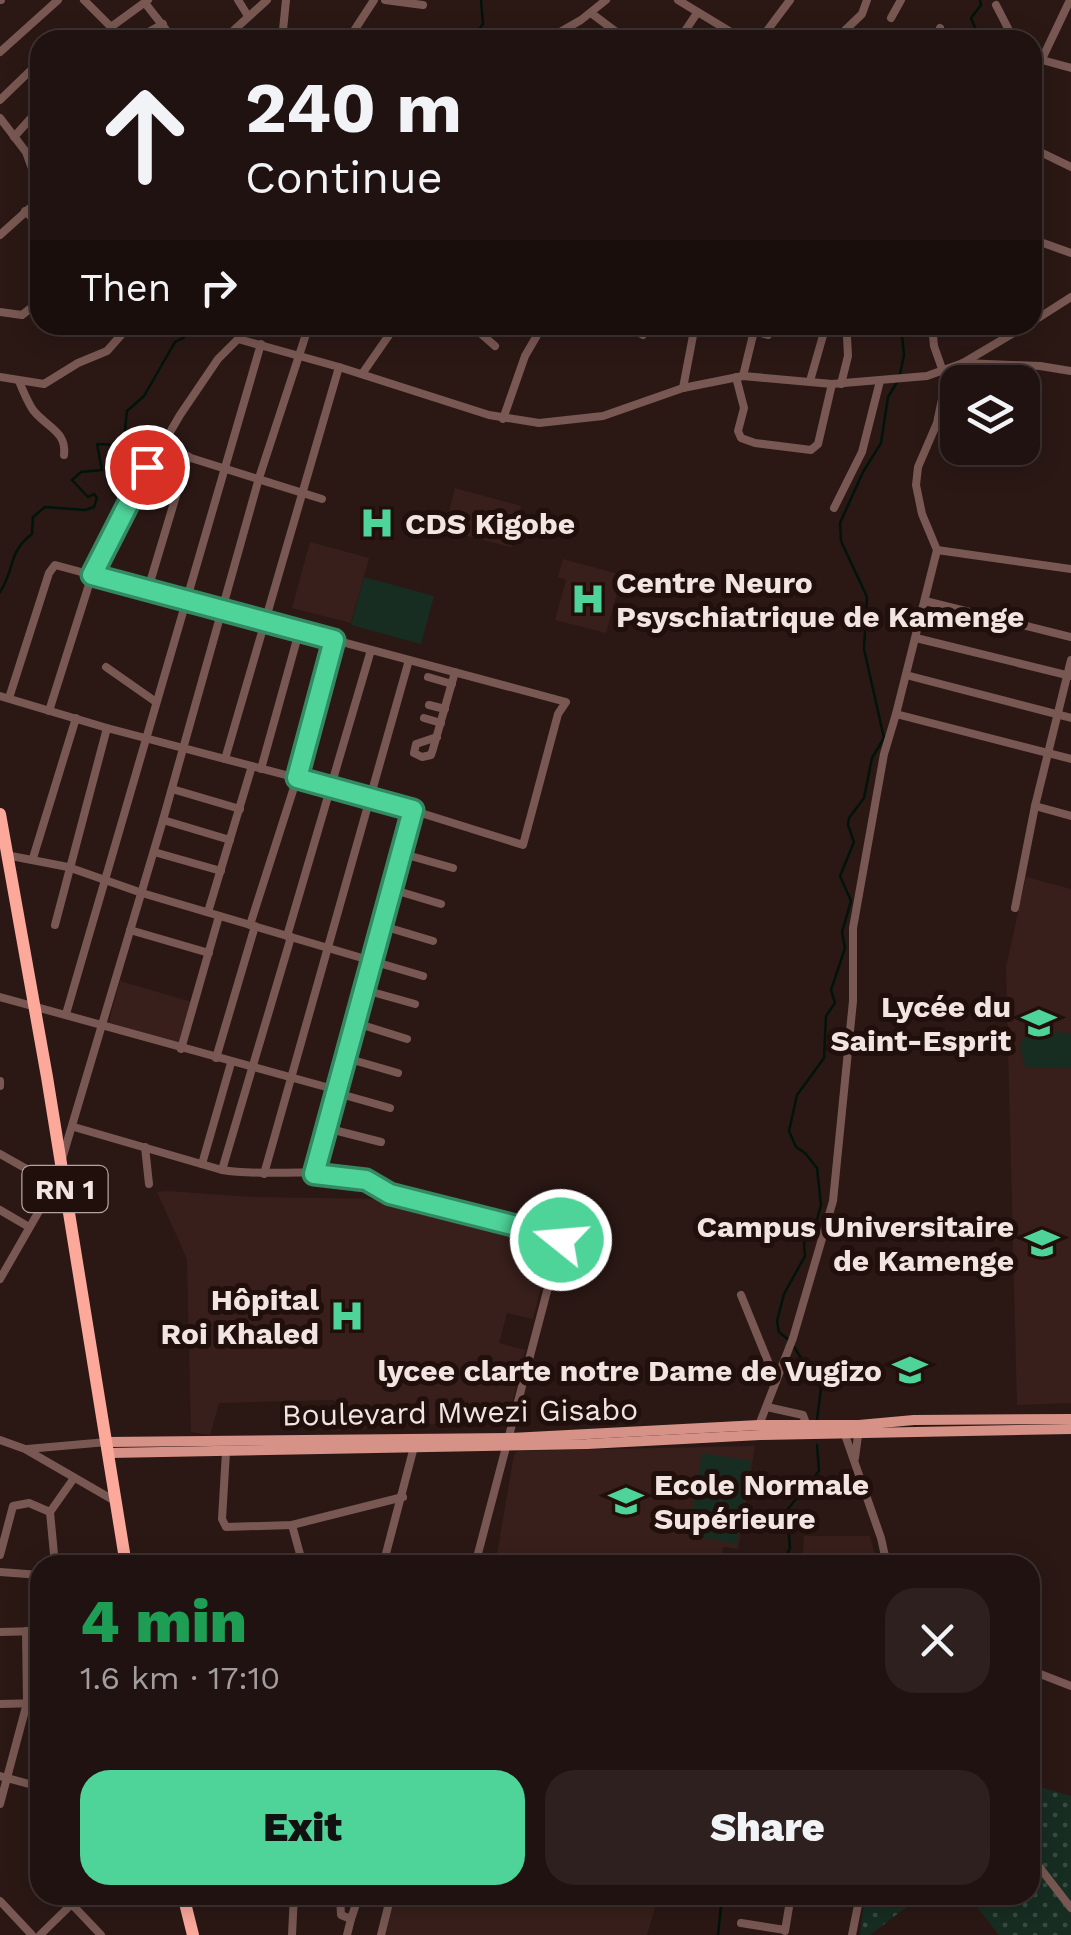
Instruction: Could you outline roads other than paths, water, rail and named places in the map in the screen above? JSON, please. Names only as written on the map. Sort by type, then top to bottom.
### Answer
[{"type":"highway","name":"RN 1","points":[[0,814],[61,1163],[59,1184],[124,1555]]},
{"type":"highway","points":[[186,1905],[193,1935]]},
{"type":"main road","points":[[1035,1424],[1071,1419]]},
{"type":"main road","points":[[838,1429],[914,1420],[1071,1428]]},
{"type":"main road","name":"Boulevard Mwezi Gisabo","points":[[108,1448],[510,1442],[838,1429]]},
{"type":"main road","name":"Boulevard Mwezi Gisabo","points":[[108,1448],[226,1452],[327,1445]]},
{"type":"street","points":[[0,52],[58,0]]},
{"type":"street","points":[[84,0],[111,27],[146,2],[167,30]]},
{"type":"street","points":[[238,0],[248,16]]},
{"type":"street","points":[[233,30],[267,0]]},
{"type":"street","points":[[283,30],[286,0]]},
{"type":"street","points":[[354,30],[374,0]]},
{"type":"street","points":[[385,0],[423,5]]},
{"type":"street","points":[[568,30],[606,0]]},
{"type":"street","points":[[678,0],[727,30]]},
{"type":"street","points":[[768,30],[790,0]]},
{"type":"street","points":[[845,30],[862,14],[867,0]]},
{"type":"street","points":[[891,18],[900,0]]},
{"type":"street","points":[[1042,54],[1068,4],[1056,0]]},
{"type":"street","points":[[996,6],[1009,30]]},
{"type":"street","points":[[591,12],[615,30]]},
{"type":"street","points":[[686,30],[697,13]]},
{"type":"street","points":[[152,30],[163,24]]},
{"type":"street","points":[[1042,63],[1071,68]]},
{"type":"street","points":[[0,100],[30,71]]},
{"type":"street","points":[[0,118],[30,161]]},
{"type":"street","points":[[14,137],[30,119]]},
{"type":"street","points":[[1042,153],[1071,167]]},
{"type":"street","points":[[0,235],[30,208]]},
{"type":"street","points":[[25,212],[30,216]]},
{"type":"street","points":[[1042,243],[1071,253]]},
{"type":"street","points":[[1042,316],[1071,297]]},
{"type":"street","points":[[0,312],[22,316],[30,309]]},
{"type":"street","points":[[0,376],[38,385],[48,383],[78,363],[107,351],[121,335]]},
{"type":"street","points":[[61,1163],[259,478],[306,335]]},
{"type":"street","points":[[362,374],[389,335]]},
{"type":"street","points":[[482,335],[495,346]]},
{"type":"street","points":[[503,419],[524,356],[537,335]]},
{"type":"street","points":[[683,388],[693,335]]},
{"type":"street","points":[[768,335],[753,335],[740,376],[744,408],[738,430],[741,438],[814,450],[848,356],[848,337]]},
{"type":"street","points":[[810,382],[823,335]]},
{"type":"street","points":[[933,335],[943,365]]},
{"type":"street","points":[[962,364],[1011,335]]},
{"type":"street","points":[[50,711],[92,575],[134,490],[230,345],[238,340],[503,419],[539,424],[603,416],[683,388],[740,376],[836,384],[940,372]]},
{"type":"street","points":[[66,1014],[261,344]]},
{"type":"street","points":[[962,364],[1040,366],[1071,371]]},
{"type":"street","points":[[224,760],[339,368]]},
{"type":"street","points":[[19,381],[38,416],[61,435],[64,454]]},
{"type":"street","points":[[834,508],[862,452],[880,381]]},
{"type":"street","points":[[760,1430],[799,1320],[833,1202],[851,1022],[852,928],[884,754],[937,550],[922,514],[916,476],[940,409]]},
{"type":"street","points":[[159,448],[322,499]]},
{"type":"street","points":[[148,589],[188,456]]},
{"type":"street","points":[[937,550],[1071,569]]},
{"type":"street","points":[[58,565],[92,575],[566,702],[558,714],[523,845],[372,798],[5,697],[51,568],[58,565]]},
{"type":"street","points":[[926,601],[1071,637]]},
{"type":"street","points":[[208,912],[299,632]]},
{"type":"street","points":[[916,638],[1069,676]]},
{"type":"street","points":[[216,1058],[334,640]]},
{"type":"street","points":[[222,1170],[371,650]]},
{"type":"street","points":[[264,1174],[409,660]]},
{"type":"street","points":[[1015,908],[1071,660]]},
{"type":"street","points":[[106,667],[156,702]]},
{"type":"street","points":[[437,736],[455,672]]},
{"type":"street","points":[[906,675],[1071,718]]},
{"type":"street","points":[[428,677],[452,684]]},
{"type":"street","points":[[429,705],[445,709]]},
{"type":"street","points":[[896,714],[1071,759]]},
{"type":"street","points":[[33,858],[76,718]]},
{"type":"street","points":[[424,718],[441,723]]},
{"type":"street","points":[[55,925],[107,728]]},
{"type":"street","points":[[172,788],[240,809]]},
{"type":"street","points":[[1035,806],[1071,816]]},
{"type":"street","points":[[314,1174],[413,810]]},
{"type":"street","points":[[163,820],[230,840]]},
{"type":"street","points":[[4,847],[142,893],[424,976]]},
{"type":"street","points":[[154,852],[221,871]]},
{"type":"street","points":[[400,853],[453,868]]},
{"type":"street","points":[[391,889],[441,904]]},
{"type":"street","points":[[181,1049],[219,916]]},
{"type":"street","points":[[382,926],[434,940]]},
{"type":"street","points":[[130,930],[208,953]]},
{"type":"street","points":[[365,990],[415,1004]]},
{"type":"street","points":[[0,996],[390,1108]]},
{"type":"street","points":[[356,1023],[407,1040]]},
{"type":"street","points":[[346,1058],[398,1073]]},
{"type":"street","points":[[202,1164],[231,1063]]},
{"type":"street","points":[[74,1127],[222,1170],[366,1180],[390,1194],[561,1238],[478,1555]]},
{"type":"street","points":[[326,1128],[382,1142]]},
{"type":"street","points":[[145,1147],[149,1184]]},
{"type":"street","points":[[0,1154],[59,1184],[3,1266],[0,1278]]},
{"type":"street","points":[[0,1210],[29,1227]]},
{"type":"street","points":[[741,1295],[776,1381]]},
{"type":"street","points":[[767,1407],[802,1414],[811,1429]]},
{"type":"street","points":[[838,1429],[855,1458],[884,1555]]},
{"type":"street","points":[[855,1458],[859,1429]]},
{"type":"street","points":[[0,1440],[116,1502]]},
{"type":"street","points":[[386,1555],[415,1443]]},
{"type":"street","points":[[0,1448],[10,1444]]},
{"type":"street","points":[[25,1450],[108,1448]]},
{"type":"street","points":[[226,1452],[223,1524],[231,1528],[292,1525],[403,1497]]},
{"type":"street","points":[[54,1555],[50,1512],[74,1478]]},
{"type":"street","points":[[0,1554],[14,1506],[29,1503],[50,1512]]},
{"type":"street","points":[[292,1525],[300,1555]]},
{"type":"street","points":[[0,1572],[30,1574]]},
{"type":"street","points":[[0,1804],[4,1777],[28,1703],[26,1631]]},
{"type":"street","points":[[0,1632],[30,1631]]},
{"type":"street","points":[[1040,1674],[1071,1686]]},
{"type":"street","points":[[0,1704],[28,1703]]},
{"type":"street","points":[[4,1777],[30,1784]]},
{"type":"street","points":[[1040,1868],[1071,1908]]},
{"type":"street","points":[[0,1901],[32,1935]]},
{"type":"street","points":[[40,1935],[71,1905]]},
{"type":"street","points":[[73,1905],[100,1935]]},
{"type":"street","points":[[292,1935],[294,1905]]},
{"type":"street","points":[[340,1905],[341,1915],[351,1919]]},
{"type":"street","points":[[347,1935],[356,1905]]},
{"type":"street","points":[[381,1935],[388,1905]]},
{"type":"street","points":[[741,1923],[784,1932],[789,1905]]},
{"type":"street","points":[[852,1935],[858,1905]]},
{"type":"waterway","points":[[478,30],[483,24],[481,0]]},
{"type":"waterway","points":[[976,30],[971,18],[981,5],[980,0]]},
{"type":"waterway","points":[[0,592],[15,554],[32,534],[33,517],[45,507],[94,507],[94,494],[88,497],[72,480],[81,472],[102,470],[97,444],[117,445],[124,439],[127,411],[144,396],[175,342],[186,335]]},
{"type":"waterway","points":[[790,1341],[779,1332],[777,1321],[784,1294],[805,1256],[804,1243],[821,1205],[817,1168],[796,1147],[789,1131],[797,1095],[824,1058],[826,1016],[835,1003],[831,990],[845,948],[842,932],[851,901],[840,876],[854,842],[849,818],[864,798],[872,758],[884,738],[864,649],[867,597],[841,541],[840,523],[881,443],[888,397],[899,379],[904,355],[902,335]]},
{"type":"waterway","points":[[794,1347],[821,1388],[817,1420]]},
{"type":"waterway","points":[[787,1555],[790,1548],[787,1510],[819,1471],[817,1445]]},
{"type":"waterway","points":[[718,1935],[721,1905]]},
{"type":"place","name":"CDS Kigobe","points":[[377,523]]},
{"type":"place","name":"Centre Neuro Psyschiatrique de Kamenge","points":[[588,599]]},
{"type":"place","name":"Lycée du Saint-Esprit","points":[[1039,1023]]},
{"type":"place","name":"Campus Universitaire de Kamenge","points":[[1042,1243]]},
{"type":"place","name":"Hôpital Roi Khaled","points":[[347,1316]]},
{"type":"place","name":"lycee clarte notre Dame de Vugizo","points":[[910,1370]]},
{"type":"place","name":"Ecole Normale Supérieure","points":[[626,1501]]}]
